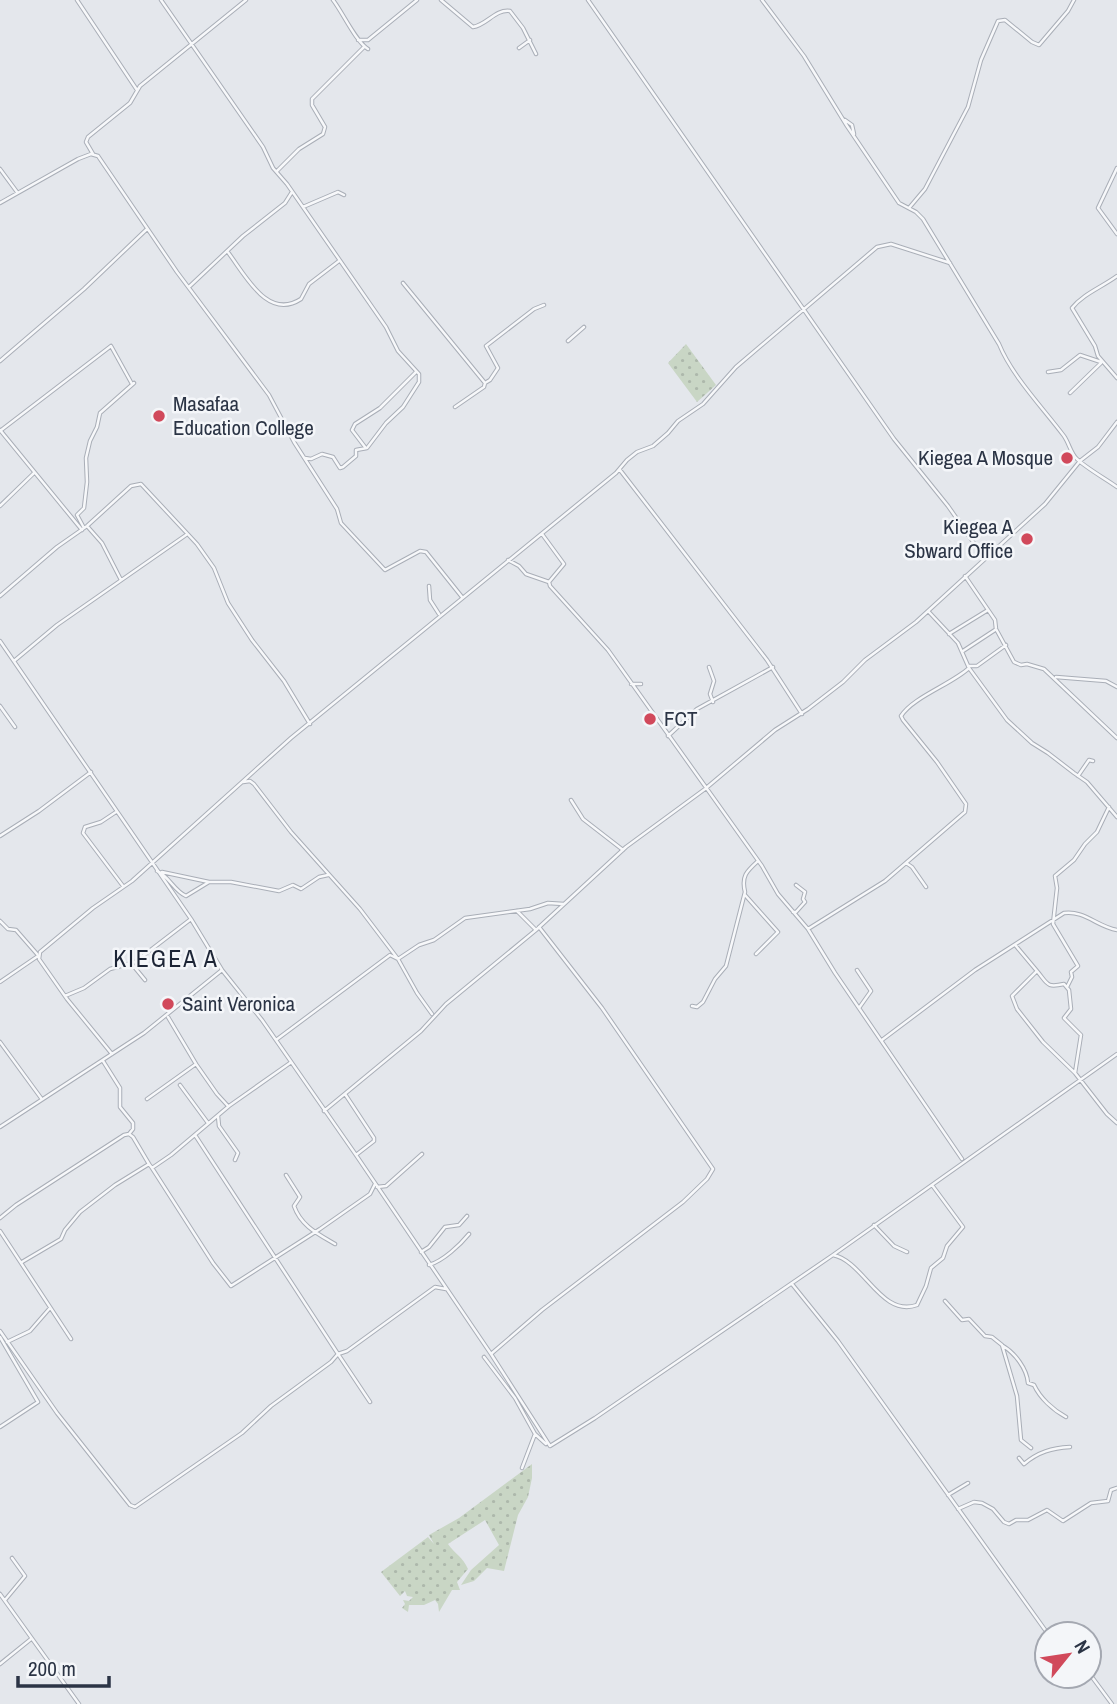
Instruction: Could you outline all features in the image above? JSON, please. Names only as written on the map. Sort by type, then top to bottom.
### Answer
[{"type":"street","points":[[77,0],[137,90]]},
{"type":"street","points":[[161,0],[386,327],[398,351],[419,374],[419,382],[403,407],[366,449],[356,450],[356,456],[340,468],[333,457],[322,454],[311,459],[305,458]]},
{"type":"street","points":[[246,0],[137,90],[130,103],[86,139],[93,154],[100,158],[147,229],[260,383],[338,509],[341,523],[382,567],[388,569],[424,551],[462,598]]},
{"type":"street","points":[[277,171],[299,149],[324,132],[324,124],[312,105],[313,99],[366,48],[333,0]]},
{"type":"street","points":[[358,40],[367,41],[373,37],[417,0]]},
{"type":"street","points":[[441,0],[473,27],[507,10],[518,20],[536,54]]},
{"type":"street","points":[[588,0],[894,439],[948,506],[985,559]]},
{"type":"street","points":[[762,0],[804,56],[899,202],[921,215],[1004,357],[1040,409],[1065,438],[1075,458],[1117,487]]},
{"type":"street","points":[[909,208],[925,189],[968,107],[981,60],[998,21],[1005,20],[1039,45],[1074,0]]},
{"type":"street","points":[[519,48],[530,40]]},
{"type":"street","points":[[0,203],[65,166],[93,154]]},
{"type":"street","points":[[1117,168],[1098,208],[1117,234]]},
{"type":"street","points":[[0,169],[17,192]]},
{"type":"street","points":[[190,287],[257,224],[285,203],[292,192]]},
{"type":"street","points":[[302,208],[338,192],[344,195]]},
{"type":"street","points":[[0,361],[84,289],[147,229]]},
{"type":"street","points":[[0,982],[39,957],[40,952],[62,932],[140,874],[268,759],[542,534],[637,452],[653,446],[678,421],[703,404],[736,367],[881,245],[891,244],[950,263]]},
{"type":"street","points":[[227,251],[268,302],[282,305],[293,304],[301,299],[309,284],[339,261]]},
{"type":"street","points":[[1117,276],[1081,298],[1072,308],[1095,346],[1101,362],[1117,379]]},
{"type":"street","points":[[403,283],[485,383]]},
{"type":"street","points":[[455,407],[484,387],[498,368],[486,346],[534,309],[544,305]]},
{"type":"street","points":[[568,341],[584,327]]},
{"type":"street","points":[[84,528],[77,515],[84,508],[86,458],[90,441],[100,413],[133,383],[111,345],[0,431],[84,528],[102,543],[121,580]]},
{"type":"street","points":[[1048,372],[1061,370],[1080,355],[1101,362]]},
{"type":"street","points":[[1070,393],[1101,362]]},
{"type":"street","points":[[366,449],[352,430],[355,424],[380,408],[416,372]]},
{"type":"street","points":[[324,1111],[538,929],[623,850],[705,789],[775,730],[802,714],[929,611],[1045,504],[1117,422]]},
{"type":"street","points":[[620,469],[773,667],[802,714]]},
{"type":"street","points":[[0,506],[34,473]]},
{"type":"street","points":[[0,596],[131,486],[139,484],[197,544],[214,568],[228,603],[284,681],[310,724]]},
{"type":"street","points":[[542,534],[564,564],[549,582]]},
{"type":"street","points":[[14,661],[57,625],[186,535]]},
{"type":"street","points":[[508,560],[519,566],[526,575],[549,582],[608,650],[758,861],[778,894],[808,929],[963,1161]]},
{"type":"street","points":[[965,576],[995,620],[996,629],[1017,664],[1040,667],[1054,677],[1117,738]]},
{"type":"street","points":[[429,586],[430,600],[440,616]]},
{"type":"street","points":[[949,634],[988,610]]},
{"type":"street","points":[[929,611],[963,651],[968,667],[1009,723],[1087,782],[1117,817]]},
{"type":"street","points":[[963,651],[996,629]]},
{"type":"street","points":[[0,641],[191,919],[222,970],[262,1020],[356,1155],[491,1354],[548,1445]]},
{"type":"street","points":[[808,929],[885,881],[959,819],[967,808],[938,764],[903,720],[902,713],[944,683],[956,679],[968,667],[977,666],[1006,645]]},
{"type":"street","points":[[709,667],[714,681],[710,694],[713,702]]},
{"type":"street","points":[[668,737],[697,709],[773,667]]},
{"type":"street","points":[[1054,677],[1106,681],[1117,687]]},
{"type":"street","points":[[631,684],[641,684]]},
{"type":"street","points":[[0,706],[16,727]]},
{"type":"street","points":[[1078,776],[1080,769],[1089,760],[1093,761]]},
{"type":"street","points":[[0,836],[91,772]]},
{"type":"street","points":[[243,782],[250,781],[254,784],[328,876],[337,882],[398,959],[433,1016]]},
{"type":"street","points":[[571,800],[583,819],[623,850]]},
{"type":"street","points":[[1075,1073],[1082,1038],[1064,1018],[1071,1009],[1068,987],[1071,972],[1078,965],[1055,929],[1055,876],[1074,860],[1097,832],[1109,807]]},
{"type":"street","points":[[116,812],[85,827],[83,833],[123,886]]},
{"type":"street","points":[[692,1006],[697,1007],[703,1002],[715,979],[726,966],[744,894],[745,873],[758,861]]},
{"type":"street","points":[[906,863],[926,887]]},
{"type":"street","points":[[159,872],[279,891],[293,885],[301,889],[319,877],[328,876]]},
{"type":"street","points":[[159,872],[186,896],[209,882]]},
{"type":"street","points":[[793,912],[799,910],[805,902],[805,892],[796,885]]},
{"type":"street","points":[[744,894],[778,933],[756,954]]},
{"type":"street","points":[[398,959],[419,944],[435,940],[465,918],[517,911],[548,903],[564,904]]},
{"type":"street","points":[[491,1354],[542,1310],[683,1202],[707,1179],[713,1169],[602,1008],[538,929],[517,911]]},
{"type":"street","points":[[882,1041],[975,970],[1064,913],[1077,913],[1104,927],[1117,930]]},
{"type":"street","points":[[65,996],[84,988],[110,969],[131,963],[147,954],[191,919]]},
{"type":"street","points":[[0,920],[8,929],[16,930],[39,957],[65,996],[112,1054]]},
{"type":"street","points":[[1016,946],[1049,986],[1064,984],[1068,987]]},
{"type":"street","points":[[275,1041],[390,955],[398,959]]},
{"type":"street","points":[[131,963],[145,980]]},
{"type":"street","points":[[0,1127],[167,1016],[222,970]]},
{"type":"street","points":[[857,970],[871,991],[859,1008]]},
{"type":"street","points":[[1037,971],[1012,997],[1017,1009],[1117,1124]]},
{"type":"street","points":[[167,1016],[216,1094],[229,1106]]},
{"type":"street","points":[[0,1042],[42,1099]]},
{"type":"street","points":[[484,1357],[515,1398],[535,1434],[548,1445],[553,1445],[833,1255],[1117,1054]]},
{"type":"street","points":[[0,1218],[133,1129],[133,1123],[120,1107],[120,1088],[103,1061]]},
{"type":"street","points":[[22,1262],[61,1239],[80,1212],[115,1185],[171,1155],[229,1106],[290,1063]]},
{"type":"street","points":[[148,1099],[196,1064]]},
{"type":"street","points":[[180,1085],[208,1123]]},
{"type":"street","points":[[345,1094],[374,1138],[372,1143],[356,1155]]},
{"type":"street","points":[[218,1116],[219,1126],[238,1153],[239,1156],[235,1160]]},
{"type":"street","points":[[129,1134],[136,1140],[229,1285],[233,1286],[370,1194],[376,1186]]},
{"type":"street","points":[[195,1135],[370,1402]]},
{"type":"street","points":[[376,1186],[386,1186],[422,1154]]},
{"type":"street","points":[[286,1175],[300,1197],[294,1206],[297,1215],[315,1232],[335,1244]]},
{"type":"street","points":[[833,1255],[851,1263],[889,1301],[906,1306],[917,1305],[926,1286],[930,1268],[943,1258],[947,1246],[963,1227],[931,1184]]},
{"type":"street","points":[[421,1252],[431,1246],[445,1227],[459,1224],[467,1216]]},
{"type":"street","points":[[874,1225],[894,1246],[907,1252]]},
{"type":"street","points":[[0,1231],[71,1339]]},
{"type":"street","points":[[429,1265],[456,1247],[469,1234]]},
{"type":"street","points":[[791,1283],[838,1341],[1038,1620]]},
{"type":"street","points":[[0,1331],[57,1413],[128,1503],[135,1507],[242,1433],[271,1406],[338,1354],[347,1351],[435,1287],[446,1289]]},
{"type":"street","points":[[945,1301],[962,1320],[969,1319],[985,1336],[992,1337],[1010,1350],[1027,1372],[1028,1383],[1034,1385],[1038,1394],[1051,1404],[1054,1410],[1066,1417]]},
{"type":"street","points":[[6,1345],[8,1341],[30,1331],[51,1308]]},
{"type":"street","points":[[0,1337],[38,1402],[0,1427]]},
{"type":"street","points":[[1002,1345],[1017,1396],[1021,1440],[1031,1448]]},
{"type":"street","points":[[522,1468],[535,1434]]},
{"type":"street","points":[[1018,1458],[1024,1464],[1033,1456],[1052,1448],[1070,1447]]},
{"type":"street","points":[[948,1495],[968,1483]]},
{"type":"street","points":[[958,1508],[974,1502],[982,1503],[1007,1524],[1015,1520],[1028,1520],[1046,1510],[1063,1521],[1091,1503],[1108,1501],[1111,1489],[1117,1488]]},
{"type":"street","points":[[5,1600],[25,1576],[12,1558]]},
{"type":"street","points":[[0,1594],[79,1704]]},
{"type":"street","points":[[0,1664],[31,1639]]},
{"type":"green space","points":[[686,344],[716,385],[697,402],[668,363]]},
{"type":"green space","points":[[532,1464],[528,1497],[518,1515],[504,1571],[487,1568],[474,1581],[461,1585],[471,1570],[499,1545],[485,1520],[448,1544],[468,1569],[457,1582],[460,1590],[452,1590],[439,1612],[435,1600],[424,1605],[409,1605],[408,1612],[402,1608],[405,1604],[403,1600],[409,1601],[413,1597],[407,1596],[405,1591],[400,1596],[381,1572],[428,1537],[434,1544],[429,1535],[459,1518]]},
{"type":"place","name":"Masafaa Education College","points":[[159,416]]},
{"type":"place","name":"Kiegea A Mosque","points":[[1067,458]]},
{"type":"place","name":"Kiegea A Sbward Office","points":[[1027,539]]},
{"type":"place","name":"FCT","points":[[650,719]]},
{"type":"place","name":"Saint Veronica","points":[[168,1004]]},
{"type":"district","name":"KIEGEA A","points":[[166,959]]}]
